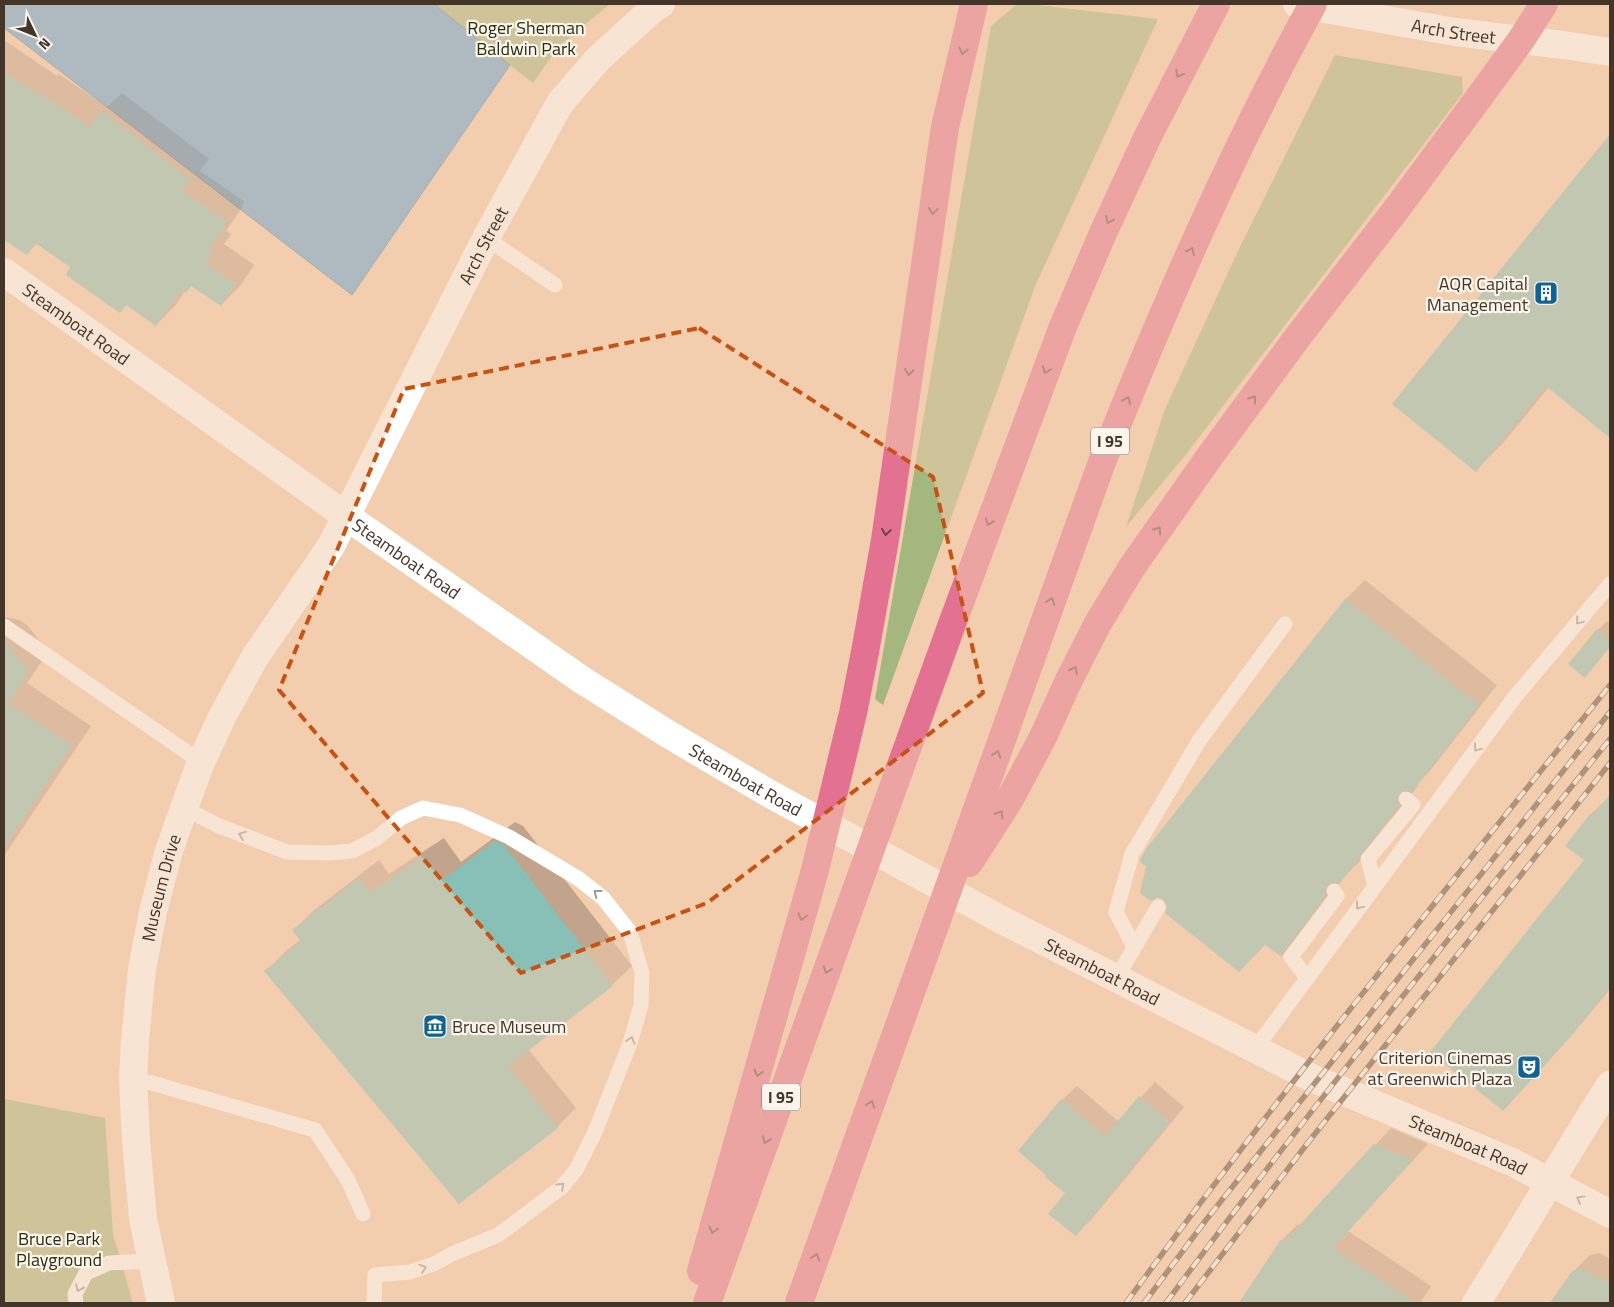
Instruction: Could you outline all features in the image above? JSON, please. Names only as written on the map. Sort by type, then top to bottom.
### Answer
[{"type":"highway","points":[[692,1303],[815,870],[838,780],[866,652],[885,540],[945,127],[974,4]]},
{"type":"highway","name":"I 95","points":[[707,1303],[974,562],[1062,329],[1131,172],[1201,30],[1216,4]]},
{"type":"highway","name":"I 95","points":[[968,853],[1068,554],[1140,367],[1225,175],[1313,4]]},
{"type":"highway","points":[[799,1303],[944,902],[968,853],[1010,799],[1042,739],[1098,623],[1132,567],[1216,448],[1404,199],[1521,40],[1544,4]]},
{"type":"main road","name":"Arch Street","points":[[346,516],[486,238],[560,103],[598,59],[661,4]]},
{"type":"main road","name":"Arch Street","points":[[1297,4],[1455,32],[1610,52]]},
{"type":"main road","name":"Steamboat Road","points":[[6,278],[582,680],[668,734],[770,794],[1000,920],[1312,1078],[1512,1162],[1610,1214]]},
{"type":"main road","name":"Museum Drive","points":[[161,1303],[143,1219],[133,1080],[135,1041],[144,960],[156,902],[168,854],[184,808],[223,715],[255,657],[331,546],[346,516]]},
{"type":"main road","points":[[1476,1303],[1610,1084]]},
{"type":"lane","points":[[486,238],[555,285]]},
{"type":"lane","points":[[1255,1049],[1514,698],[1610,584]]},
{"type":"lane","points":[[1134,947],[1116,912],[1132,854],[1199,741],[1285,624]]},
{"type":"lane","points":[[4,626],[202,762]]},
{"type":"lane","points":[[1376,885],[1368,859],[1413,805],[1406,799]]},
{"type":"lane","points":[[184,808],[219,826],[287,852],[329,853],[352,851],[377,838],[401,818],[423,808],[460,815],[509,837],[579,880],[603,898],[630,932],[642,972],[641,1005],[630,1043],[599,1123],[576,1170],[562,1187],[498,1235],[452,1254],[434,1264],[410,1272],[375,1275],[374,1303]]},
{"type":"lane","points":[[1307,978],[1292,957],[1337,896],[1334,891]]},
{"type":"lane","points":[[1116,979],[1158,907]]},
{"type":"lane","points":[[133,1080],[152,1083],[315,1130],[348,1180],[363,1214]]},
{"type":"lane","points":[[76,1303],[75,1294],[86,1273],[109,1263],[151,1261]]},
{"type":"highlighted area","points":[[699,328],[933,477],[983,693],[707,903],[521,973],[279,690],[404,389]]},
{"type":"green space","name":"Roger Sherman Baldwin Park","points":[[430,4],[610,4],[559,46],[533,83]]},
{"type":"green space","points":[[1017,4],[1158,19],[1036,284],[883,705],[875,699],[991,26]]},
{"type":"green space","points":[[1335,55],[1462,77],[1463,93],[1187,453],[1126,527],[1165,409],[1238,251]]},
{"type":"green space","name":"Bruce Park Playground","points":[[4,1099],[105,1118],[113,1234],[133,1303],[4,1303]]},
{"type":"water","points":[[4,4],[434,4],[510,65],[352,295],[4,28]]},
{"type":"building","points":[[4,72],[38,95],[39,92],[90,127],[102,111],[190,179],[182,191],[226,221],[225,226],[208,250],[213,253],[205,263],[236,284],[221,306],[191,286],[186,293],[182,290],[156,326],[126,305],[120,313],[66,275],[70,267],[35,243],[27,255],[4,240]]},
{"type":"building","name":"AQR Capital Management","points":[[1610,134],[1610,438],[1546,386],[1476,472],[1392,404]]},
{"type":"building","points":[[1345,599],[1479,705],[1412,792],[1403,790],[1399,793],[1397,802],[1400,806],[1361,853],[1359,859],[1339,884],[1333,882],[1326,886],[1326,895],[1284,951],[1282,957],[1265,945],[1239,972],[1165,913],[1167,907],[1163,899],[1158,898],[1151,901],[1140,893],[1146,866],[1140,862],[1141,858],[1146,849]]},
{"type":"building","points":[[1597,629],[1610,640],[1610,647],[1585,678],[1568,664]]},
{"type":"building","points":[[4,639],[29,672],[8,703],[72,745],[4,848]]},
{"type":"building","points":[[1610,794],[1610,987],[1573,1034],[1503,1111],[1430,1052],[1584,860],[1565,846],[1590,814],[1593,816]]},
{"type":"building","name":"Bruce Museum","points":[[495,841],[504,845],[613,986],[508,1066],[558,1128],[459,1204],[264,971],[301,942],[292,930],[359,878],[369,893],[424,856],[442,880]]},
{"type":"building","points":[[1139,1096],[1170,1122],[1076,1236],[1048,1214],[1065,1193],[1018,1151],[1061,1099],[1105,1136]]},
{"type":"building","points":[[1374,1144],[1413,1160],[1333,1248],[1416,1303],[1239,1303],[1281,1239],[1284,1242]]},
{"type":"building","points":[[1582,1269],[1610,1282],[1610,1303],[1550,1303],[1572,1271]]},
{"type":"railway","points":[[1126,1303],[1184,1224],[1304,1069],[1610,685]]},
{"type":"railway","points":[[1144,1303],[1206,1220],[1610,712]]},
{"type":"railway","points":[[1166,1303],[1329,1089],[1610,739]]},
{"type":"railway","points":[[1185,1303],[1310,1140],[1610,763]]},
{"type":"place","name":"AQR Capital Management","points":[[1546,293]]},
{"type":"place","name":"Bruce Museum","points":[[435,1026]]},
{"type":"place","name":"Criterion Cinemas at Greenwich Plaza","points":[[1529,1067]]}]
